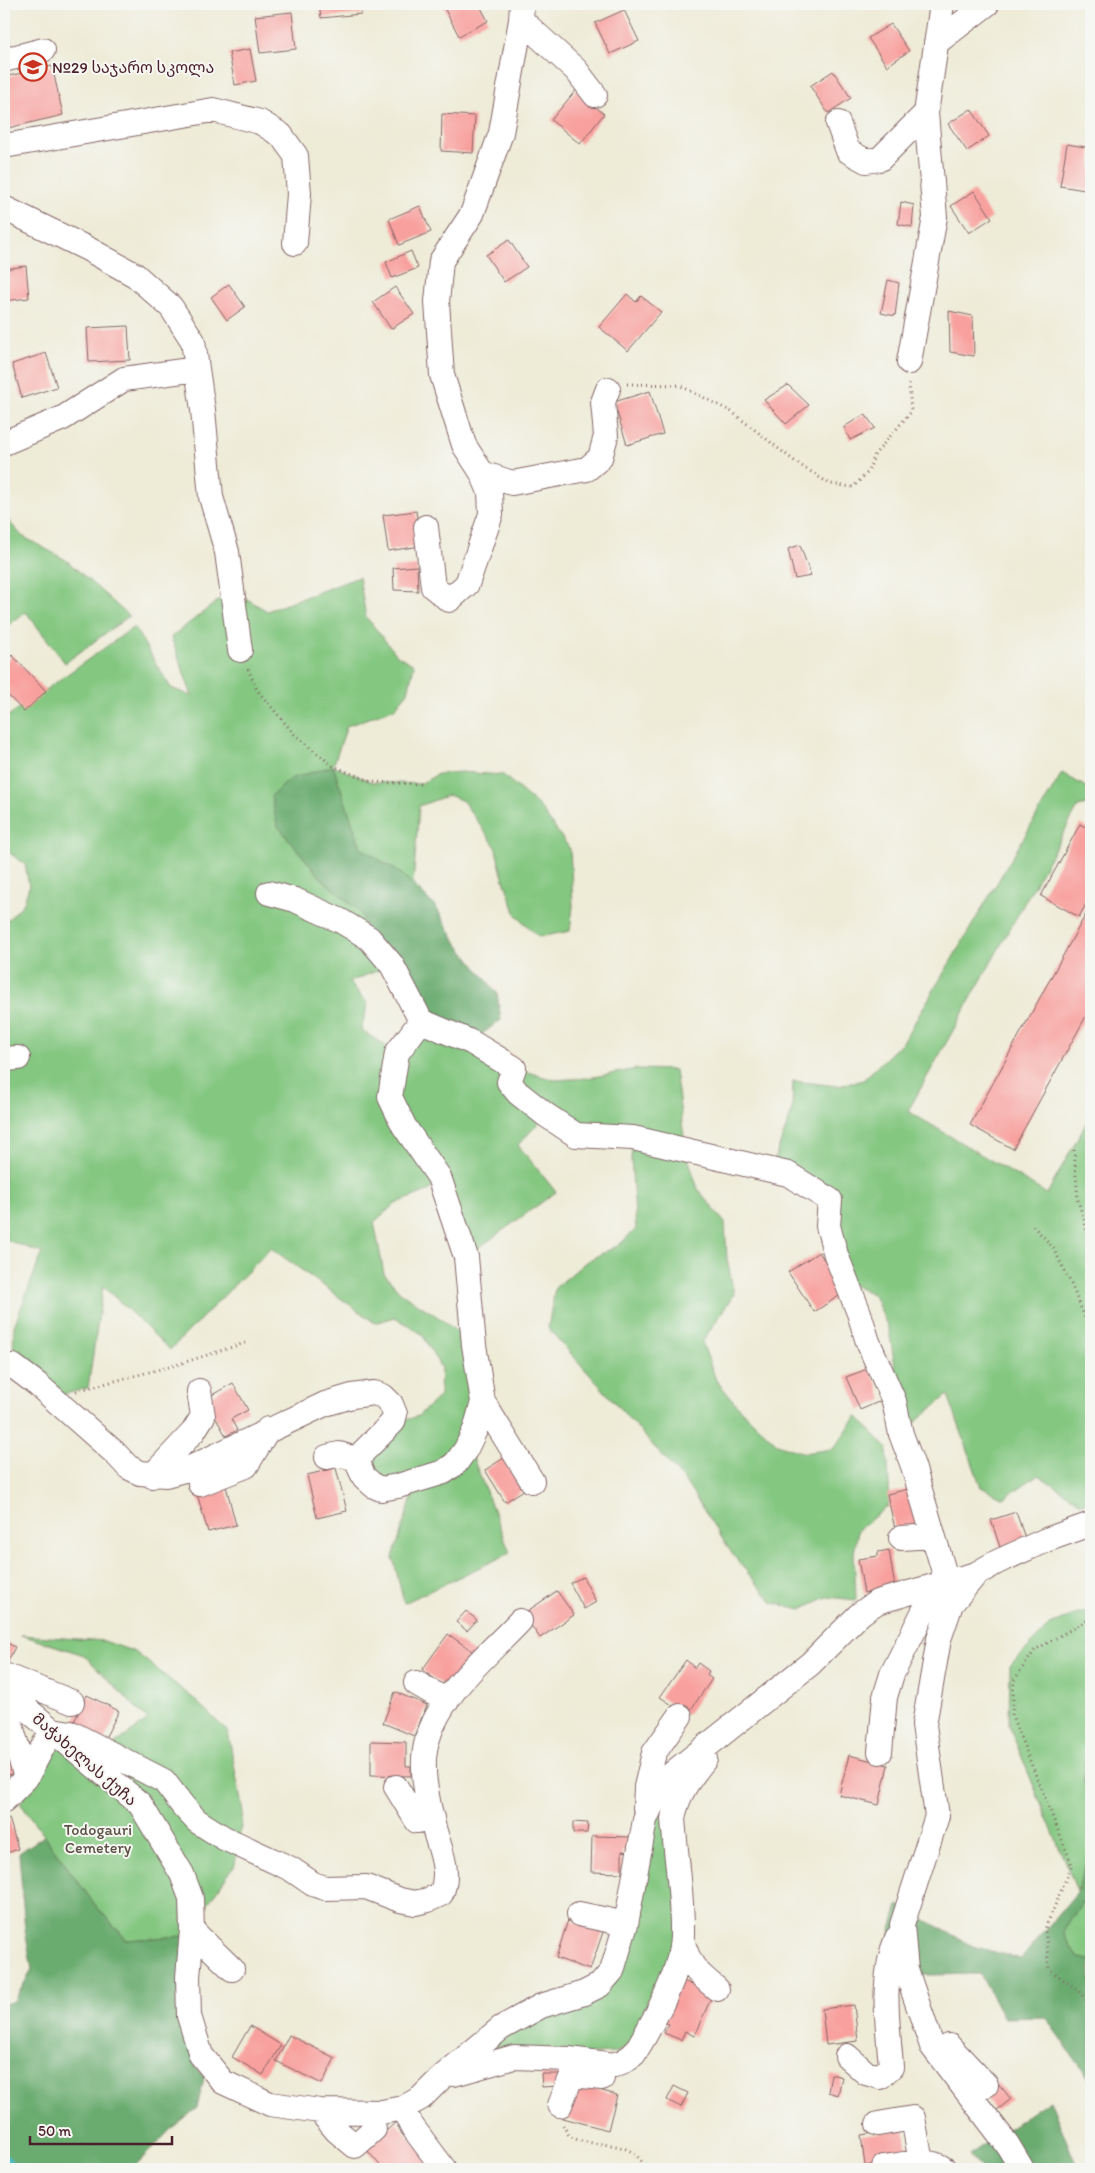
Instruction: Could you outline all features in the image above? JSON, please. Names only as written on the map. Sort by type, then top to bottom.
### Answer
[{"type":"street","points":[[909,362],[935,217],[926,113],[942,4]]},
{"type":"street","points":[[936,43],[987,4]]},
{"type":"street","points":[[521,12],[576,70],[596,95]]},
{"type":"street","points":[[426,527],[433,587],[449,600],[467,584],[491,514],[490,492],[482,473],[464,444],[442,375],[437,302],[441,261],[472,214],[501,133],[521,12]]},
{"type":"street","points":[[4,60],[43,50]]},
{"type":"street","points":[[4,146],[213,110],[260,122],[281,135],[296,156],[299,194],[295,243]]},
{"type":"street","points":[[838,123],[848,151],[866,161],[880,159],[926,113]]},
{"type":"street","points":[[4,208],[88,249],[135,275],[171,308],[193,340],[204,410],[211,496],[227,552],[240,650]]},
{"type":"street","points":[[4,443],[63,418],[124,379],[197,369]]},
{"type":"street","points":[[482,473],[512,483],[587,469],[600,458],[606,436],[603,402],[608,389]]},
{"type":"street","points":[[270,894],[295,900],[341,921],[369,938],[392,965],[421,1021],[471,1042],[514,1068],[509,1082],[518,1092],[546,1115],[576,1135],[633,1138],[788,1174],[830,1200],[828,1226],[836,1255],[859,1312],[868,1342],[894,1401],[901,1434],[913,1466],[947,1582]]},
{"type":"street","points":[[421,1021],[396,1053],[390,1097],[404,1126],[439,1178],[466,1257],[474,1345],[483,1402],[532,1482]]},
{"type":"street","points":[[4,1366],[13,1366],[53,1397],[128,1467],[152,1476],[166,1475],[188,1469],[268,1429],[325,1404],[374,1393],[383,1396],[391,1404],[395,1414],[394,1422],[363,1452],[359,1460],[360,1469],[364,1477],[374,1486],[381,1489],[398,1486],[444,1472],[456,1463],[466,1449],[475,1430],[483,1402]]},
{"type":"street","points":[[152,1476],[193,1432],[203,1416],[199,1391]]},
{"type":"street","points":[[200,1484],[246,1466],[268,1429]]},
{"type":"street","points":[[327,1457],[339,1454],[359,1460]]},
{"type":"street","points":[[645,1820],[657,1793],[673,1773],[810,1664],[860,1614],[877,1602],[976,1574],[997,1562],[1046,1540],[1091,1524]]},
{"type":"street","points":[[901,1538],[933,1536]]},
{"type":"street","points":[[847,2056],[866,2073],[880,2077],[891,2067],[886,1993],[892,1948],[902,1925],[936,1816],[924,1725],[939,1639],[952,1604],[976,1574]]},
{"type":"street","points":[[880,1752],[885,1697],[892,1674],[931,1597],[947,1582]]},
{"type":"street","points":[[4,1800],[26,1778],[52,1730],[71,1733],[164,1781],[183,1806],[204,1825],[224,1838],[290,1869],[313,1884],[325,1888],[366,1887],[400,1900],[415,1903],[428,1900],[441,1894],[446,1884],[445,1869],[432,1818],[424,1765],[426,1741],[447,1701],[520,1621]]},
{"type":"street","points":[[4,1675],[72,1702]]},
{"type":"street","points":[[416,1683],[447,1701]]},
{"type":"street","name":"მაჭახელას ქუჩა","points":[[4,1690],[140,1804],[182,1874],[191,1898],[192,1930],[188,1978],[189,2016],[201,2055],[223,2082],[270,2104],[320,2111],[382,2112],[403,2108]]},
{"type":"street","points":[[444,2169],[411,2125],[403,2108],[420,2098],[442,2077],[501,2028],[520,2016],[547,2004],[584,1993],[600,1985],[612,1971],[626,1924],[645,1820],[646,1787],[654,1753],[680,1716]]},
{"type":"street","points":[[4,1720],[11,1725],[26,1778]]},
{"type":"street","points":[[717,1989],[695,1972],[686,1954],[682,1938],[673,1819],[676,1803],[685,1785],[727,1731]]},
{"type":"street","points":[[396,1787],[417,1821],[432,1818]]},
{"type":"street","points":[[579,1914],[626,1924]]},
{"type":"street","points":[[902,1925],[906,1970],[932,2046],[1007,2144],[1022,2169]]},
{"type":"street","points":[[192,1930],[232,1969]]},
{"type":"street","points":[[560,2105],[572,2075],[608,2079],[620,2076],[634,2054],[674,1976],[682,1938]]},
{"type":"street","points":[[906,1970],[916,1995],[937,2031],[956,2054],[986,2084]]},
{"type":"street","points":[[442,2077],[514,2057],[569,2059],[614,2065],[634,2054]]},
{"type":"street","points":[[320,2111],[337,2131],[355,2146],[374,2129]]},
{"type":"street","points":[[878,2124],[914,2118],[922,2162]]},
{"type":"street","points":[[884,2168],[922,2162],[944,2169]]},
{"type":"path","points":[[608,389],[620,384],[679,385],[732,412],[797,463],[830,484],[853,487],[868,472],[875,454],[911,412],[909,362]]},
{"type":"path","points":[[240,650],[257,690],[295,735],[333,766],[372,782],[420,784]]},
{"type":"path","points":[[1074,1150],[1078,1200],[1091,1246]]},
{"type":"path","points":[[1033,1226],[1052,1246],[1069,1279],[1091,1332]]},
{"type":"path","points":[[53,1397],[184,1363],[245,1343]]},
{"type":"path","points":[[1091,1618],[1035,1650],[1014,1680],[1012,1716],[1072,1865],[1045,1929],[1049,1969],[1080,1992],[1091,2006]]},
{"type":"path","points":[[560,2105],[558,2116],[570,2135],[580,2140],[630,2150],[646,2169]]},
{"type":"green space","points":[[4,516],[22,536],[66,560],[129,616],[65,663],[26,612],[4,628]]},
{"type":"green space","points":[[359,577],[366,617],[397,655],[414,665],[408,692],[395,708],[347,726],[333,766],[277,825],[321,878],[361,913],[369,938],[392,965],[349,982],[368,1004],[361,1030],[397,1053],[421,1021],[514,1068],[554,1080],[588,1078],[637,1069],[675,1070],[686,1152],[698,1189],[725,1223],[727,1259],[734,1294],[702,1342],[716,1380],[741,1410],[777,1444],[804,1453],[833,1449],[857,1416],[887,1448],[890,1504],[858,1530],[854,1553],[856,1600],[827,1597],[801,1609],[773,1603],[733,1555],[684,1480],[548,1328],[555,1288],[587,1261],[619,1245],[636,1229],[631,1159],[633,1139],[546,1115],[518,1145],[556,1192],[466,1257],[438,1178],[430,1190],[395,1204],[374,1222],[384,1274],[400,1292],[441,1319],[474,1345],[471,1453],[510,1553],[404,1603],[393,1557],[418,1478],[373,1479],[366,1464],[400,1422],[418,1416],[440,1396],[441,1368],[422,1334],[395,1317],[375,1323],[271,1248],[170,1350],[103,1286],[88,1388],[53,1397],[13,1366],[14,1326],[42,1253],[4,1239],[4,924],[23,904],[29,887],[25,864],[4,849],[4,719],[134,627],[171,688],[192,696],[171,637],[232,590],[267,611]]},
{"type":"green space","points":[[333,766],[372,782],[420,784],[438,774],[461,772],[503,775],[539,806],[570,849],[573,906],[570,931],[539,937],[516,915],[495,846],[463,801],[449,795],[419,806],[413,886],[402,874],[361,848]]},
{"type":"green space","points":[[333,766],[361,848],[402,874],[436,907],[456,942],[497,993],[501,1020],[471,1042],[421,1021],[369,938],[361,913],[321,878],[277,825],[271,796],[292,778]]},
{"type":"green space","points":[[1062,773],[1091,790],[1091,804],[1078,807],[908,1111],[1047,1194],[1091,1114],[1091,1502],[1081,1503],[1038,1475],[1004,1498],[981,1487],[948,1395],[901,1434],[894,1401],[896,1372],[889,1330],[874,1295],[846,1282],[830,1200],[770,1171],[792,1112],[793,1081],[838,1086],[863,1080],[903,1042]]},
{"type":"green space","points":[[1091,1609],[1091,1733],[1087,1734],[1084,1780],[1091,1814],[1091,1847],[1077,1891],[1009,1726],[1010,1666],[1050,1625]]},
{"type":"green space","points":[[21,1635],[104,1641],[135,1652],[193,1698],[228,1732],[243,1812],[235,1865],[201,1913],[185,1862],[93,1760],[148,1720],[84,1655]]},
{"type":"green space","points":[[1091,1733],[1091,1814],[1084,1780],[1087,1734]]},
{"type":"green space","name":"Todogauri Cemetery","points":[[59,1743],[123,1798],[169,1869],[181,1902],[185,1936],[127,1940],[96,1906],[20,1803]]},
{"type":"green space","points":[[673,1773],[685,1939],[638,2039],[616,2053],[465,2059],[600,1985]]},
{"type":"green space","points":[[44,1836],[96,1906],[126,1940],[185,1936],[193,2061],[204,2078],[197,2108],[173,2127],[132,2169],[12,2169],[4,2162],[4,2004],[14,2001],[32,1970],[25,1930],[19,1853]]},
{"type":"green space","points":[[1091,1847],[1091,1899],[1082,1902],[1063,1932],[1077,1957],[1091,1961],[1091,2081],[1045,2017],[1004,2018],[980,1974],[878,1976],[898,1905],[973,1946],[1021,1959],[1077,1892]]},
{"type":"green space","points":[[1091,1899],[1091,1961],[1077,1957],[1063,1932],[1082,1902]]},
{"type":"green space","points":[[1050,2100],[1078,2169],[981,2169],[969,2155]]},
{"type":"building","points":[[319,4],[360,4],[361,14],[321,18]]},
{"type":"building","points":[[442,4],[479,4],[488,21],[459,36]]},
{"type":"building","points":[[624,10],[639,41],[610,54],[595,23]]},
{"type":"building","points":[[292,12],[296,49],[260,53],[255,16]]},
{"type":"building","points":[[891,24],[909,51],[887,66],[868,38]]},
{"type":"building","points":[[250,49],[256,81],[235,85],[229,53]]},
{"type":"building","points":[[52,66],[63,115],[4,129],[4,77]]},
{"type":"building","points":[[833,71],[851,98],[828,113],[810,86]]},
{"type":"building","points":[[576,90],[604,114],[580,144],[551,120]]},
{"type":"building","points":[[971,109],[989,136],[967,151],[948,124]]},
{"type":"building","points":[[442,114],[475,116],[473,153],[441,151]]},
{"type":"building","points":[[1067,144],[1091,148],[1091,191],[1060,186]]},
{"type":"building","points":[[974,191],[992,218],[969,233],[951,206]]},
{"type":"building","points":[[901,202],[914,205],[912,227],[898,224]]},
{"type":"building","points":[[420,206],[431,232],[399,245],[389,219]]},
{"type":"building","points":[[509,240],[527,267],[504,282],[486,255]]},
{"type":"building","points":[[411,251],[418,268],[392,278],[386,262]]},
{"type":"building","points":[[26,266],[29,298],[4,301],[4,269]]},
{"type":"building","points":[[888,280],[899,283],[895,316],[881,313]]},
{"type":"building","points":[[229,284],[245,307],[227,320],[211,297]]},
{"type":"building","points":[[395,287],[414,314],[391,329],[373,302]]},
{"type":"building","points":[[627,294],[636,302],[641,296],[661,312],[628,351],[599,327]]},
{"type":"building","points":[[949,311],[973,316],[974,356],[950,352]]},
{"type":"building","points":[[128,326],[130,360],[89,362],[87,328]]},
{"type":"building","points":[[46,353],[57,387],[22,398],[12,364]]},
{"type":"building","points":[[788,385],[809,405],[786,424],[764,400]]},
{"type":"building","points":[[650,391],[663,434],[627,445],[614,402]]},
{"type":"building","points":[[865,414],[875,428],[850,440],[844,427]]},
{"type":"building","points":[[416,511],[421,546],[388,551],[383,515]]},
{"type":"building","points":[[800,545],[811,576],[795,579],[788,549]]},
{"type":"building","points":[[417,566],[418,591],[394,590],[393,568]]},
{"type":"building","points":[[12,655],[46,691],[24,712],[4,691],[4,663]]},
{"type":"building","points":[[1080,824],[1091,830],[1091,895],[1079,917],[1041,896]]},
{"type":"building","points":[[1087,912],[1091,914],[1091,1007],[1013,1149],[970,1125]]},
{"type":"building","points":[[819,1252],[845,1292],[814,1312],[788,1272]]},
{"type":"building","points":[[870,1368],[883,1400],[860,1410],[846,1377]]},
{"type":"building","points":[[233,1383],[248,1410],[231,1419],[237,1430],[226,1436],[205,1399]]},
{"type":"building","points":[[507,1456],[527,1488],[505,1502],[485,1470]]},
{"type":"building","points":[[336,1468],[347,1511],[317,1518],[307,1475]]},
{"type":"building","points":[[226,1486],[236,1525],[208,1532],[197,1494]]},
{"type":"building","points":[[913,1488],[921,1523],[895,1529],[887,1494]]},
{"type":"building","points":[[1016,1512],[1025,1538],[1000,1547],[991,1520]]},
{"type":"building","points":[[889,1550],[895,1588],[864,1593],[858,1559],[878,1556],[878,1552]]},
{"type":"building","points":[[583,1577],[596,1602],[584,1609],[570,1583]]},
{"type":"building","points":[[557,1591],[574,1615],[540,1638],[523,1614]]},
{"type":"building","points":[[466,1611],[477,1620],[467,1631],[456,1622]]},
{"type":"building","points":[[448,1634],[475,1653],[449,1689],[422,1670]]},
{"type":"building","points":[[4,1641],[15,1647],[7,1663],[4,1661]]},
{"type":"building","points":[[686,1660],[695,1668],[698,1663],[709,1671],[707,1675],[712,1679],[687,1715],[660,1697]]},
{"type":"building","points":[[395,1692],[427,1705],[414,1736],[383,1723]]},
{"type":"building","points":[[87,1695],[119,1711],[103,1742],[72,1726]]},
{"type":"building","points":[[4,1729],[18,1772],[8,1775],[4,1781]]},
{"type":"building","points":[[371,1741],[406,1742],[406,1766],[411,1766],[411,1776],[371,1775]]},
{"type":"building","points":[[849,1755],[888,1765],[879,1805],[839,1795]]},
{"type":"building","points":[[9,1818],[18,1849],[4,1854],[4,1820]]},
{"type":"building","points":[[573,1822],[588,1823],[587,1833],[573,1833]]},
{"type":"building","points":[[592,1836],[631,1837],[630,1852],[622,1851],[622,1873],[591,1872]]},
{"type":"building","points":[[568,1920],[603,1932],[590,1970],[556,1958]]},
{"type":"building","points":[[677,1978],[713,1994],[694,2036],[685,2031],[681,2040],[664,2033],[669,2024],[659,2020]]},
{"type":"building","points":[[854,2005],[858,2041],[826,2045],[822,2009]]},
{"type":"building","points":[[250,2026],[281,2045],[263,2075],[232,2057]]},
{"type":"building","points":[[289,2035],[335,2058],[322,2084],[276,2061]]},
{"type":"building","points":[[541,2074],[561,2074],[561,2086],[542,2087]]},
{"type":"building","points":[[831,2074],[842,2077],[838,2095],[828,2092]]},
{"type":"building","points":[[997,2082],[1011,2099],[996,2111],[983,2094]]},
{"type":"building","points":[[573,2083],[617,2095],[608,2130],[563,2118]]},
{"type":"building","points":[[674,2086],[688,2093],[681,2107],[667,2100]]},
{"type":"building","points":[[396,2122],[431,2163],[424,2169],[383,2169],[366,2149]]},
{"type":"building","points":[[905,2129],[909,2159],[865,2166],[861,2135]]},
{"type":"waterway","points":[[4,2155],[16,2169]]},
{"type":"place","name":"№29 საჯარო სკოლა","points":[[33,67]]}]
